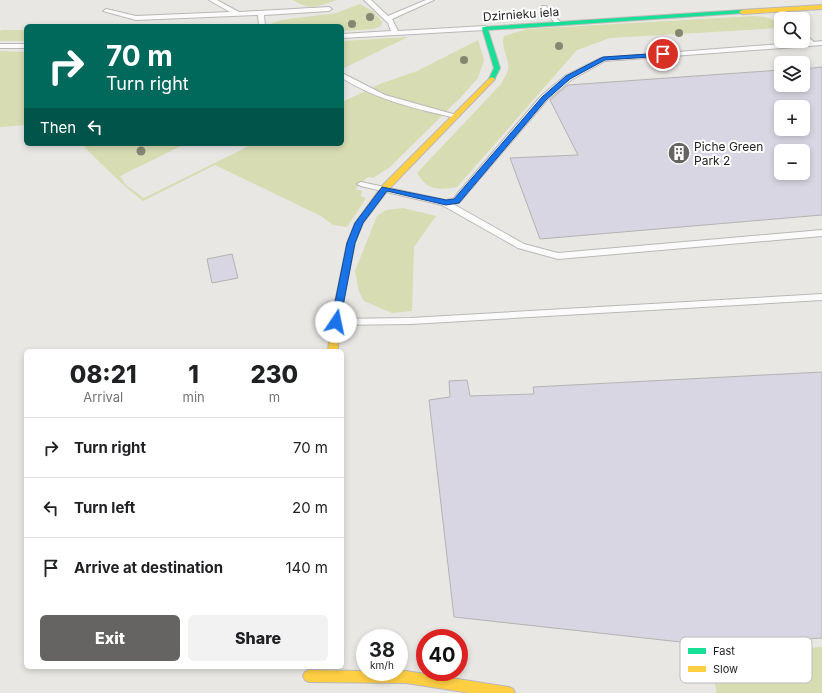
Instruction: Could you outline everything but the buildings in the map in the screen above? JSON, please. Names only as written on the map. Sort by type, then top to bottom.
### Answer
[{"type":"street","name":"Dzirnieku iela","points":[[485,28],[822,7]]},
{"type":"street","points":[[333,349],[336,322],[351,243],[359,223],[385,188],[490,82],[497,68],[485,28]]},
{"type":"street","points":[[309,687],[310,672],[406,677],[509,693]]},
{"type":"lane","points":[[212,0],[239,14]]},
{"type":"lane","points":[[367,0],[387,19],[395,33]]},
{"type":"lane","points":[[387,19],[431,0]]},
{"type":"lane","points":[[544,7],[559,24]]},
{"type":"lane","points":[[106,11],[136,18],[329,9]]},
{"type":"lane","points":[[261,13],[262,24]]},
{"type":"lane","name":"Dzirnieku iela","points":[[344,36],[485,28]]},
{"type":"lane","points":[[810,41],[813,44]]},
{"type":"lane","points":[[446,203],[456,201],[544,98],[568,78],[603,59],[822,43]]},
{"type":"lane","points":[[0,46],[24,46]]},
{"type":"lane","points":[[344,76],[359,87],[392,101],[456,116]]},
{"type":"lane","points":[[361,184],[385,188],[446,203],[521,246],[558,256],[822,233]]},
{"type":"lane","points":[[336,322],[419,320],[822,297]]},
{"type":"green space","points":[[293,0],[337,0],[319,6],[310,6]]},
{"type":"green space","points":[[360,4],[374,12],[382,22],[381,26],[373,29],[344,31],[344,24],[270,24],[281,20],[336,13]]},
{"type":"green space","points":[[755,16],[765,17],[774,20],[774,28],[610,38],[577,50],[457,187],[439,189],[429,186],[417,173],[501,84],[508,70],[508,61],[503,44],[504,36],[527,29]]},
{"type":"green space","points":[[24,30],[24,41],[0,41],[0,31]]},
{"type":"green space","points":[[408,37],[344,68],[344,41]]},
{"type":"green space","points":[[478,40],[484,60],[478,78],[460,98],[390,167],[373,178],[368,177],[355,189],[362,191],[361,196],[366,198],[347,227],[333,225],[321,216],[215,165],[143,201],[120,182],[85,148],[85,146],[181,146],[120,176],[126,185],[144,198],[249,146],[344,146],[344,101],[380,84],[417,71]]},
{"type":"green space","points":[[0,51],[24,52],[24,125],[0,127]]},
{"type":"green space","points":[[403,208],[436,216],[414,247],[412,311],[392,313],[364,301],[359,292],[355,271],[377,216],[386,210]]},
{"type":"green space","points":[[822,647],[822,693],[717,693],[715,683],[812,683],[812,648]]},
{"type":"traffic: fast","points":[[492,79],[497,68],[485,28],[742,12]]},
{"type":"traffic: slow","points":[[742,12],[822,7]]},
{"type":"traffic: slow","points":[[333,349],[335,322],[351,243],[359,223],[385,188],[492,79]]},
{"type":"traffic: slow","points":[[309,676],[406,677],[509,693]]},
{"type":"place","name":"Piche Green Park 2","points":[[679,153]]},
{"type":"route","points":[[336,322],[351,243],[359,223],[385,188],[446,203],[456,201],[544,98],[568,78],[603,59],[663,54]]}]
